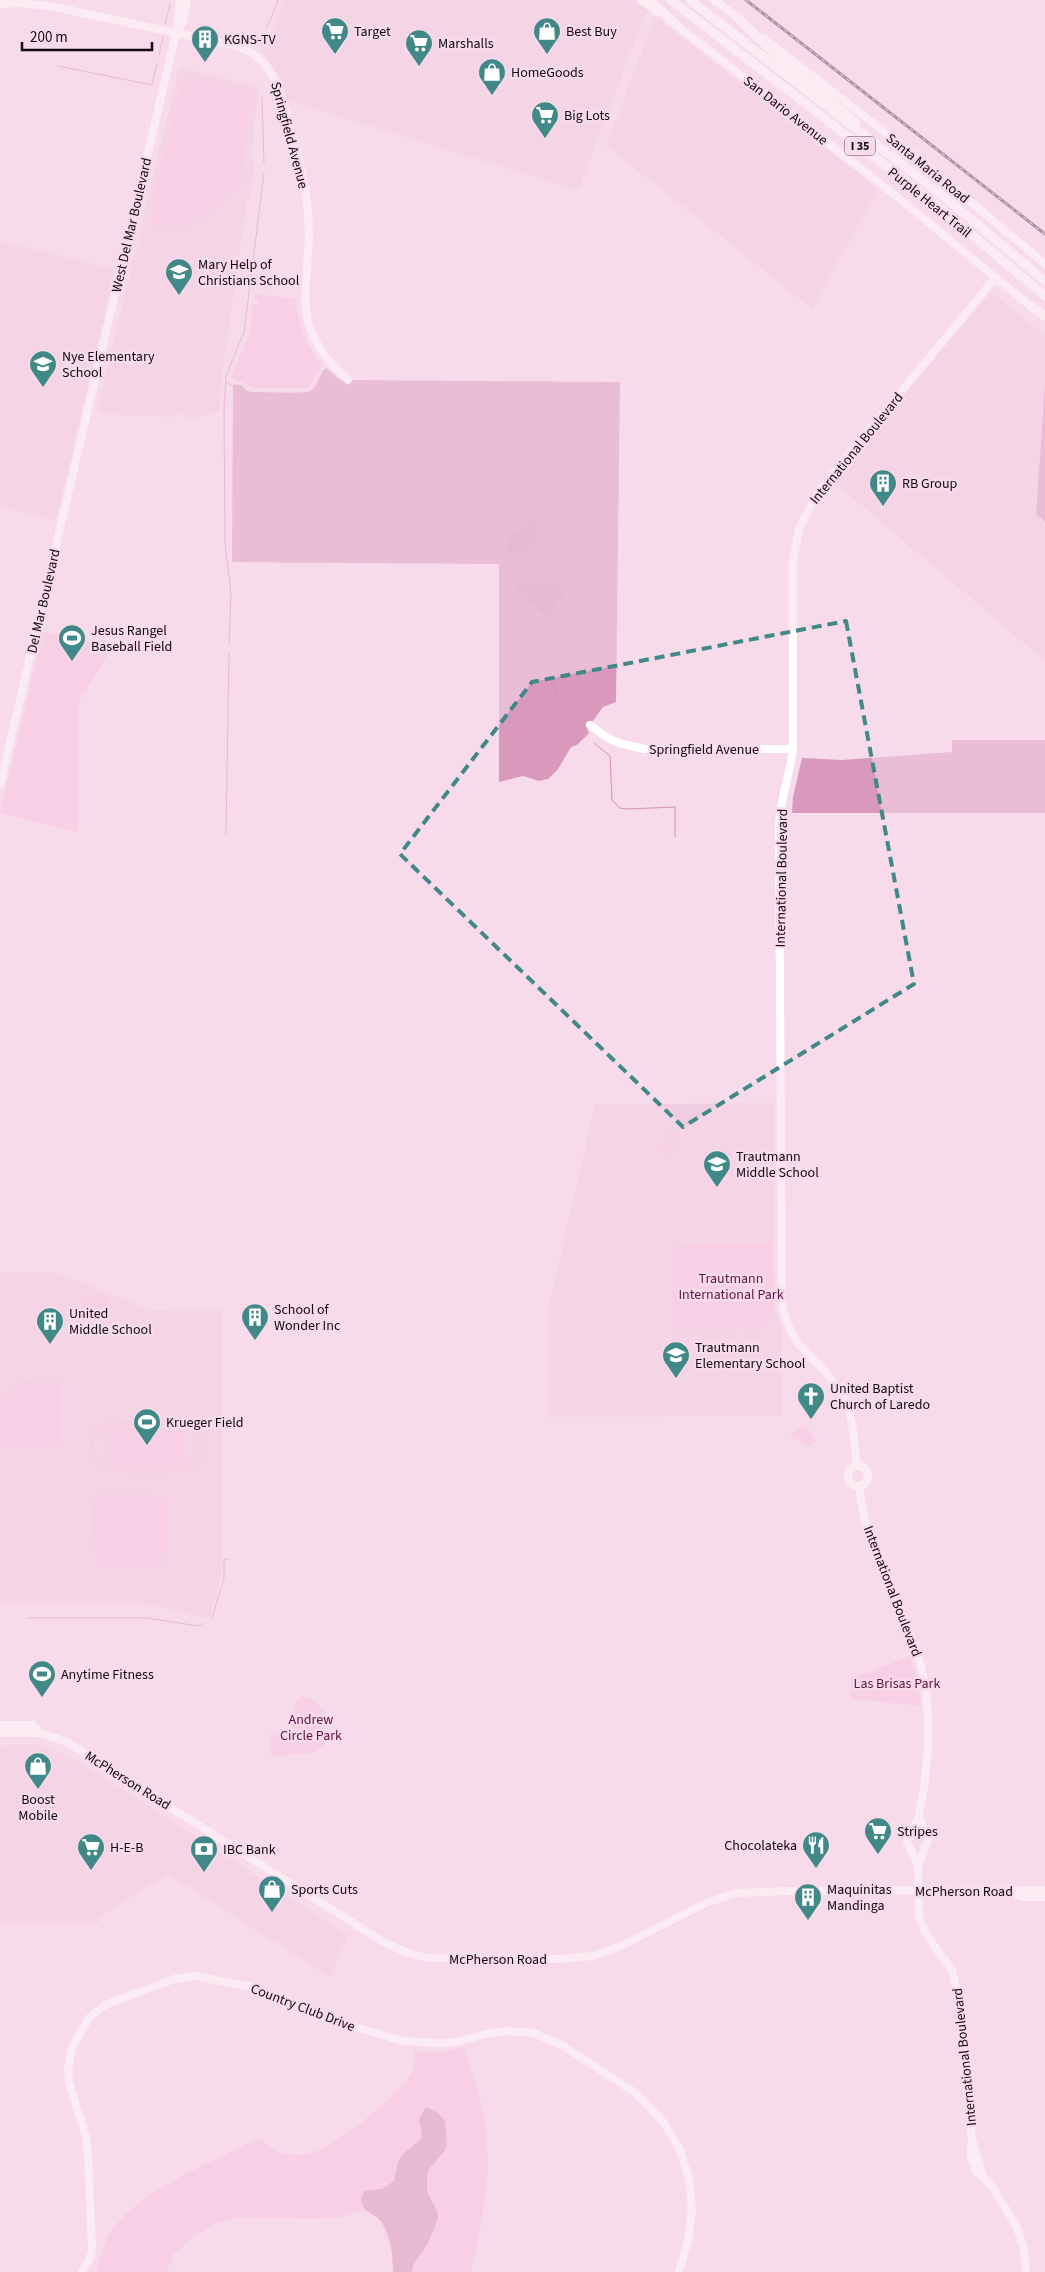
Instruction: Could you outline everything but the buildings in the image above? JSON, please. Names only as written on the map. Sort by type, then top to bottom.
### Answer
[{"type":"highway","points":[[649,0],[676,24]]},
{"type":"highway","name":"Purple Heart Trail","points":[[671,0],[929,199],[1045,296]]},
{"type":"highway","name":"Purple Heart Trail","points":[[690,0],[948,200],[1045,281]]},
{"type":"highway","points":[[737,17],[773,52],[834,102],[901,163]]},
{"type":"highway","points":[[1030,306],[1045,317]]},
{"type":"main road","name":"West Del Mar Boulevard","points":[[86,417],[176,33],[180,0]]},
{"type":"main road","name":"West Del Mar Boulevard","points":[[176,33],[183,22],[187,0]]},
{"type":"main road","name":"San Dario Avenue","points":[[640,0],[676,24],[896,196],[1030,306]]},
{"type":"main road","name":"Santa Maria Road","points":[[714,0],[913,154],[1045,264]]},
{"type":"main road","name":"Springfield Avenue","points":[[0,4],[33,4],[242,47],[256,55],[269,68],[279,89],[301,168],[309,217],[310,242],[304,300],[309,328],[325,357],[348,380]]},
{"type":"main road","name":"International Boulevard","points":[[857,1466],[852,1426],[843,1396],[832,1380],[798,1346],[787,1323],[782,1304],[779,820],[791,768],[793,749],[793,560],[797,537],[812,500],[833,472],[996,278]]},
{"type":"main road","name":"Del Mar Boulevard","points":[[0,784],[86,417]]},
{"type":"main road","name":"Springfield Avenue","points":[[590,725],[606,737],[619,743],[644,749],[793,749]]},
{"type":"main road","name":"International Boulevard","points":[[857,1466],[864,1468],[868,1474],[866,1482],[859,1486],[852,1484],[848,1478],[850,1471],[857,1466]]},
{"type":"main road","name":"International Boulevard","points":[[859,1486],[872,1546],[908,1626],[924,1678],[929,1718],[928,1743],[919,1816],[907,1842],[918,1866],[919,1916],[924,1930],[952,1970],[956,1986],[973,2164],[1017,2228],[1024,2249],[1026,2272]]},
{"type":"main road","points":[[0,1725],[33,1725],[40,1733]]},
{"type":"main road","points":[[0,1737],[10,1732]]},
{"type":"main road","name":"McPherson Road","points":[[0,1733],[40,1733],[67,1742],[385,1943],[408,1953],[427,1958],[562,1959],[593,1956],[621,1946],[706,1903],[736,1893],[1045,1890]]},
{"type":"main road","name":"International Boulevard","points":[[918,1866],[927,1847],[928,1840],[919,1816]]},
{"type":"main road","points":[[1005,1890],[1024,1897],[1045,1897]]},
{"type":"main road","name":"Country Club Drive","points":[[82,2272],[90,2259],[92,2250],[90,2167],[86,2137],[69,2082],[68,2070],[72,2047],[89,2018],[105,2005],[174,1979],[195,1976],[251,1987],[324,2018],[403,2041],[456,2042],[490,2033],[519,2032],[539,2035],[562,2045],[639,2097],[664,2123],[680,2150],[689,2179],[692,2210],[688,2241],[679,2272]]},
{"type":"highlighted area","points":[[846,621],[914,984],[683,1127],[400,854],[532,682]]},
{"type":"shaded area","points":[[285,0],[635,0],[646,7],[647,10],[578,190],[288,101],[278,74],[263,53]]},
{"type":"shaded area","points":[[655,17],[878,189],[812,309],[606,145]]},
{"type":"shaded area","name":"Mary Help of Christians School","points":[[179,67],[259,87],[251,158],[255,160],[250,201],[247,201],[220,390],[220,410],[193,420],[183,414],[172,417],[101,414],[98,409]]},
{"type":"shaded area","name":"Nye Elementary School","points":[[0,241],[115,269],[56,520],[0,506]]},
{"type":"shaded area","points":[[991,292],[1045,336],[1045,383],[1036,515],[1045,521],[1045,661],[832,480]]},
{"type":"shaded area","points":[[326,368],[340,380],[620,382],[616,702],[603,707],[587,729],[589,733],[577,745],[571,747],[558,769],[548,779],[539,781],[523,776],[499,782],[499,564],[232,562],[233,384],[241,385],[248,392],[308,392],[313,389]]},
{"type":"shaded area","points":[[1045,384],[1045,521],[1036,515]]},
{"type":"shaded area","points":[[534,520],[539,524],[535,532],[537,545],[534,550],[507,553],[505,546],[510,538],[521,530],[523,523]]},
{"type":"shaded area","points":[[514,586],[564,586],[568,588],[547,618],[515,589]]},
{"type":"shaded area","points":[[952,740],[1045,740],[1045,813],[792,813],[793,797],[802,758],[842,760],[952,752]]},
{"type":"shaded area","points":[[771,1103],[774,1107],[773,1244],[678,1244],[672,1250],[672,1329],[761,1328],[775,1310],[781,1330],[781,1416],[548,1417],[548,1310],[595,1105]]},
{"type":"shaded area","points":[[0,1273],[57,1273],[151,1310],[222,1309],[222,1569],[210,1619],[178,1610],[140,1604],[0,1603]]},
{"type":"shaded area","points":[[30,1744],[46,1747],[77,1760],[348,1935],[330,1977],[168,1874],[99,1917],[99,1923],[0,1923],[0,1747],[3,1745]]},
{"type":"shaded area","points":[[426,2107],[438,2113],[445,2121],[446,2149],[429,2169],[427,2176],[427,2191],[437,2211],[438,2219],[427,2245],[414,2263],[412,2272],[393,2272],[392,2253],[387,2233],[381,2221],[364,2208],[361,2198],[365,2191],[382,2189],[394,2181],[398,2162],[404,2153],[421,2139],[419,2119]]},
{"type":"green space","points":[[188,76],[244,89],[250,94],[242,178],[237,188],[192,224],[156,226],[152,221],[153,200],[184,78]]},
{"type":"green space","points":[[255,294],[296,299],[304,334],[311,350],[322,365],[308,388],[254,388],[231,377],[250,332],[253,305],[259,304],[259,300],[254,297]]},
{"type":"green space","points":[[43,631],[112,648],[79,702],[78,832],[0,813]]},
{"type":"green space","points":[[672,1135],[680,1143],[668,1156],[660,1148]]},
{"type":"green space","name":"Trautmann International Park","points":[[678,1244],[773,1244],[775,1310],[761,1328],[672,1330],[672,1250]]},
{"type":"green space","points":[[107,1296],[107,1328],[83,1328],[83,1297]]},
{"type":"green space","points":[[21,1380],[59,1383],[59,1446],[57,1448],[0,1448],[0,1400]]},
{"type":"green space","points":[[168,1420],[182,1423],[193,1428],[201,1436],[202,1454],[194,1465],[183,1471],[131,1472],[108,1470],[95,1462],[91,1455],[90,1447],[95,1433],[107,1423],[115,1421]],"holes":[[[112,1425],[180,1426],[195,1435],[198,1445],[196,1457],[191,1463],[181,1467],[111,1467],[102,1463],[96,1455],[94,1444],[96,1437],[103,1429]]]},
{"type":"green space","points":[[806,1425],[816,1441],[807,1447],[799,1436],[794,1440],[791,1436],[791,1433]]},
{"type":"green space","name":"Krueger Field","points":[[110,1429],[184,1429],[184,1463],[110,1463]]},
{"type":"green space","points":[[104,1493],[127,1493],[168,1498],[167,1555],[153,1568],[99,1568],[94,1541],[92,1510],[97,1495]]},
{"type":"green space","name":"Las Brisas Park","points":[[910,1656],[916,1675],[921,1706],[851,1699],[851,1679]]},
{"type":"green space","name":"Andrew Circle Park","points":[[302,1696],[314,1700],[325,1713],[325,1746],[309,1754],[292,1753],[286,1757],[271,1755],[271,1733],[295,1733],[295,1703]]},
{"type":"green space","points":[[464,2047],[484,2115],[488,2162],[485,2199],[471,2272],[393,2272],[393,2256],[380,2220],[371,2213],[361,2211],[342,2217],[310,2219],[234,2217],[214,2224],[194,2236],[173,2255],[167,2272],[96,2272],[105,2243],[118,2223],[133,2208],[173,2181],[256,2140],[261,2140],[272,2149],[286,2154],[300,2155],[314,2152],[354,2128],[400,2088],[414,2067],[414,2051],[440,2052]]},
{"type":"waterway","points":[[266,28],[278,0]]},
{"type":"waterway","points":[[165,24],[170,4]]},
{"type":"waterway","points":[[159,55],[163,36]]},
{"type":"waterway","points":[[58,66],[152,85],[157,63]]},
{"type":"waterway","points":[[262,96],[264,163]]},
{"type":"waterway","points":[[229,645],[231,593],[225,544],[224,409],[226,376],[244,332],[264,173]]},
{"type":"waterway","points":[[226,382],[240,391],[287,397],[296,400],[305,398],[320,403],[328,408],[353,433],[380,450],[402,460],[431,460],[448,474],[454,488],[470,492],[495,505],[506,507],[529,506],[535,511],[533,521]]},
{"type":"waterway","points":[[529,552],[545,586]]},
{"type":"waterway","points":[[547,618],[548,651],[553,682],[564,711],[585,737]]},
{"type":"waterway","points":[[226,834],[229,653]]},
{"type":"waterway","points":[[594,743],[610,756],[612,800],[620,808],[627,809],[675,807],[675,837]]},
{"type":"waterway","points":[[212,1618],[224,1578],[224,1559],[229,1559]]},
{"type":"waterway","points":[[27,1618],[147,1618],[198,1626],[202,1624]]},
{"type":"railway","points":[[746,0],[1045,234]]},
{"type":"place","name":"Target","points":[[335,55]]},
{"type":"place","name":"Best Buy","points":[[547,55]]},
{"type":"place","name":"KGNS-TV","points":[[205,63]]},
{"type":"place","name":"Marshalls","points":[[419,67]]},
{"type":"place","name":"HomeGoods","points":[[492,96]]},
{"type":"place","name":"Big Lots","points":[[545,139]]},
{"type":"place","name":"Mary Help of Christians School","points":[[179,296]]},
{"type":"place","name":"Nye Elementary School","points":[[43,388]]},
{"type":"place","name":"RB Group","points":[[883,507]]},
{"type":"place","name":"Jesus Rangel Baseball Field","points":[[72,662]]},
{"type":"place","name":"Trautmann Middle School","points":[[717,1188]]},
{"type":"place","name":"School of Wonder Inc","points":[[255,1341]]},
{"type":"place","name":"United Middle School","points":[[50,1345]]},
{"type":"place","name":"Trautmann Elementary School","points":[[676,1379]]},
{"type":"place","name":"United Baptist Church of Laredo","points":[[811,1420]]},
{"type":"place","name":"Krueger Field","points":[[147,1446]]},
{"type":"place","name":"Anytime Fitness","points":[[42,1698]]},
{"type":"place","name":"Boost Mobile","points":[[38,1790]]},
{"type":"place","name":"Stripes","points":[[878,1855]]},
{"type":"place","name":"Chocolateka","points":[[816,1869]]},
{"type":"place","name":"H-E-B","points":[[91,1871]]},
{"type":"place","name":"IBC Bank","points":[[204,1873]]},
{"type":"place","name":"Sports Cuts","points":[[272,1913]]},
{"type":"place","name":"Maquinitas Mandinga","points":[[808,1921]]}]
